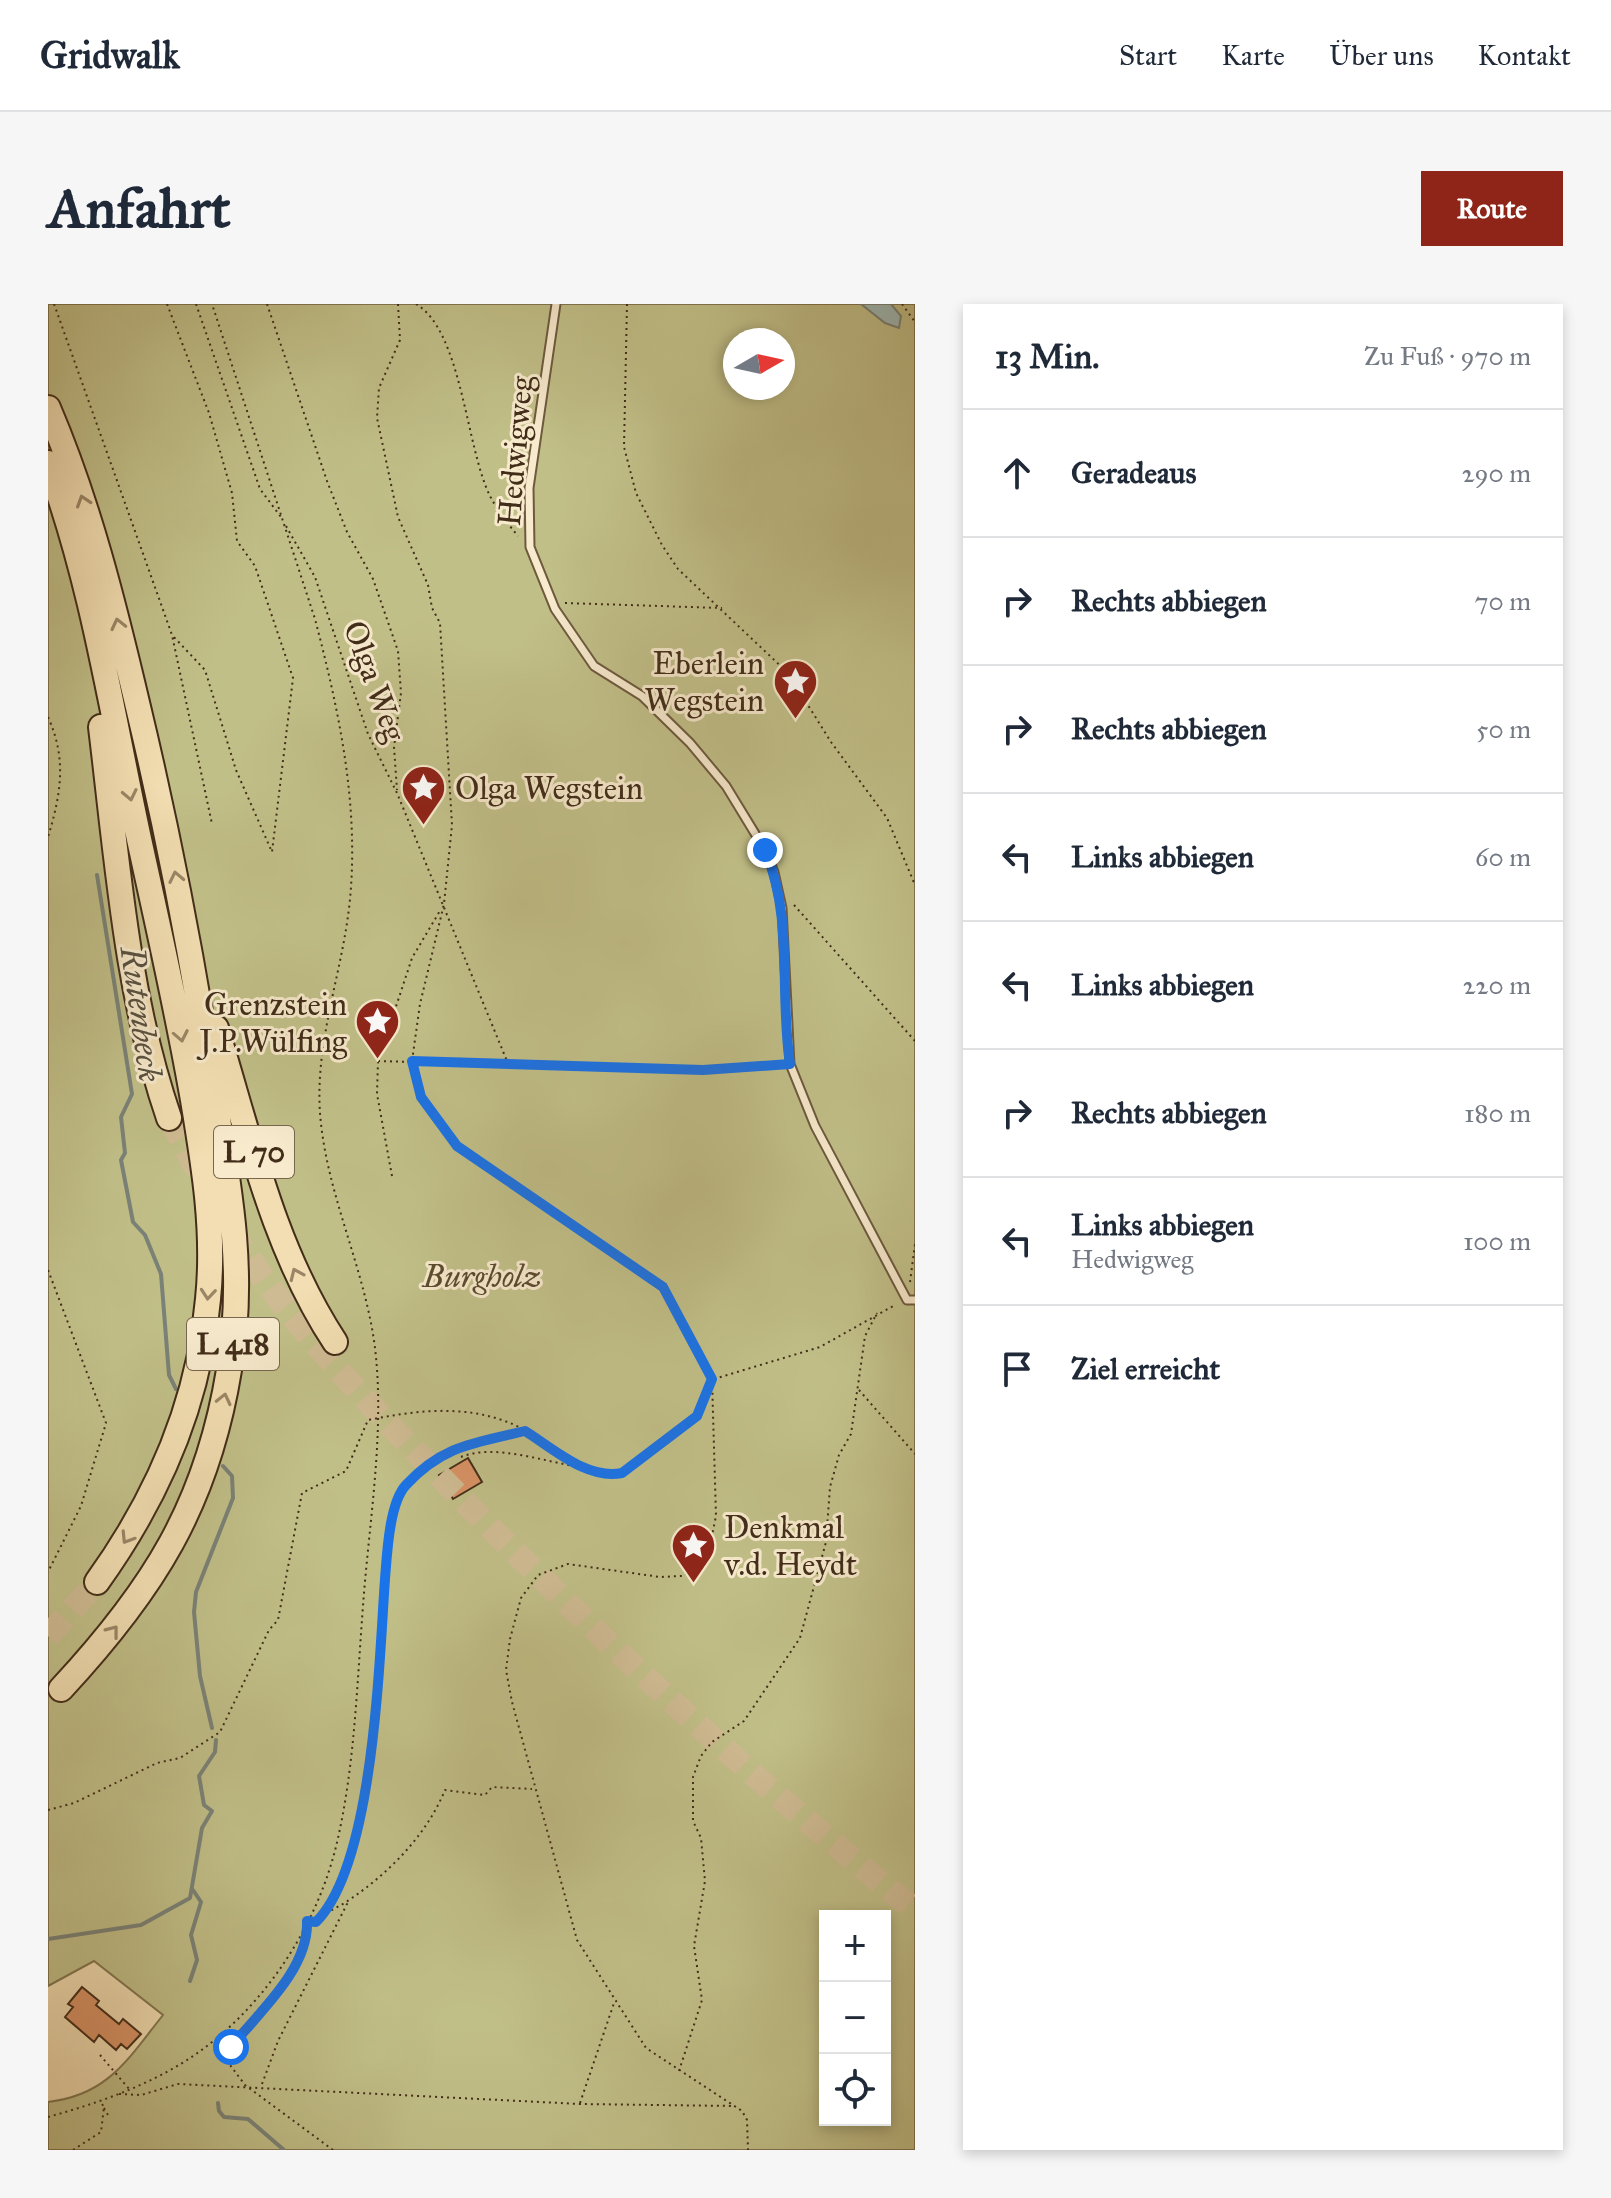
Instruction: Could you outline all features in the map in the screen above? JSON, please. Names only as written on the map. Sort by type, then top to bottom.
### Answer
[{"type":"highway","name":"L 418","points":[[48,408],[67,452],[107,576],[192,954],[236,1230],[237,1299],[230,1368],[207,1462],[179,1533],[138,1600],[61,1689]]},
{"type":"highway","name":"L 418","points":[[48,463],[84,582],[187,1066],[206,1175],[210,1254],[205,1330],[183,1421],[141,1516],[97,1582]]},
{"type":"highway","name":"L 70","points":[[84,582],[123,915],[143,1029],[169,1118]]},
{"type":"highway","name":"L 70","points":[[192,954],[286,1252],[310,1302],[335,1342]]},
{"type":"lane","name":"Hedwigweg","points":[[556,304],[529,488],[530,547],[553,603],[594,666],[642,696],[690,743],[726,786],[765,850],[778,887],[790,1064],[815,1126],[911,1300]]},
{"type":"path","points":[[54,304],[172,635],[212,824]]},
{"type":"path","points":[[167,304],[209,413],[232,493],[237,541],[255,566],[293,678],[272,852],[236,770],[205,670],[172,635]]},
{"type":"path","points":[[196,304],[260,489],[283,520]]},
{"type":"path","points":[[48,2117],[130,2090],[186,2060],[243,2012],[271,1980],[307,1921],[338,1841],[347,1788],[377,1418],[372,1328],[326,1159],[320,1113],[323,1029],[350,903],[352,805],[329,671],[212,304]]},
{"type":"path","points":[[267,304],[327,481],[347,532],[373,579],[398,651],[401,693],[394,747],[397,793]]},
{"type":"path","points":[[398,304],[400,340],[379,388],[377,418],[398,517],[428,585],[432,608],[440,623],[452,825],[444,904],[420,1004],[412,1061],[421,1097],[457,1146],[663,1287],[712,1379],[716,1516],[708,1555],[698,1569],[682,1576],[660,1577],[568,1564],[538,1575],[521,1598],[506,1670],[533,1789],[572,1927],[614,2002],[646,2048],[678,2072],[736,2106],[747,2120],[748,2150]]},
{"type":"path","points":[[416,304],[436,322],[451,362],[489,494],[507,523],[530,547]]},
{"type":"path","points":[[627,304],[624,433],[627,468],[648,523],[670,557],[788,673],[831,742],[887,818],[915,885]]},
{"type":"path","points":[[902,304],[915,322]]},
{"type":"path","name":"Olga Weg","points":[[283,520],[315,577],[368,734],[397,793],[509,1066]]},
{"type":"path","points":[[553,603],[723,608]]},
{"type":"path","points":[[48,717],[61,752],[63,774],[48,837]]},
{"type":"path","points":[[778,887],[915,1041]]},
{"type":"path","points":[[392,1176],[377,1094],[378,1061],[412,958],[444,904]]},
{"type":"path","points":[[378,1061],[703,1070],[790,1064]]},
{"type":"path","points":[[712,1379],[820,1347],[877,1313],[911,1300],[915,1244]]},
{"type":"path","points":[[48,1270],[106,1423],[81,1506],[48,1572]]},
{"type":"path","points":[[678,2072],[702,2000],[694,1946],[705,1881],[701,1838],[693,1821],[693,1777],[701,1756],[712,1742],[744,1721],[800,1638],[826,1542],[830,1487],[839,1455],[851,1434],[865,1336],[877,1313]]},
{"type":"path","points":[[461,1457],[476,1451],[507,1453],[581,1467],[608,1476],[622,1473],[697,1416],[712,1379]]},
{"type":"path","points":[[859,1389],[915,1454]]},
{"type":"path","points":[[48,1810],[74,1803],[157,1763],[180,1758],[225,1727],[269,1630],[278,1620],[302,1493],[346,1471],[362,1427],[368,1420],[449,1410],[479,1414],[525,1431],[581,1467]]},
{"type":"path","points":[[307,1921],[316,1922],[332,1906],[349,1862],[368,1775],[389,1534],[403,1487],[447,1450],[525,1431]]},
{"type":"path","points":[[332,1906],[349,1901],[380,1877],[433,1821],[445,1790],[485,1795],[492,1787],[533,1789]]},
{"type":"path","points":[[261,2086],[278,2041],[349,1901]]},
{"type":"path","points":[[307,1921],[308,1939],[292,1971],[231,2047],[230,2065],[245,2085],[333,2150]]},
{"type":"path","points":[[580,2104],[614,2002]]},
{"type":"path","points":[[100,2055],[130,2090]]},
{"type":"path","points":[[118,2094],[141,2095],[178,2084],[245,2085],[580,2104],[736,2106]]},
{"type":"path","points":[[100,2101],[108,2115]]},
{"type":"path","points":[[73,2150],[101,2132],[104,2107]]},
{"type":"green space","name":"Burgholz","points":[[48,304],[915,304],[915,2150],[48,2150],[48,2102],[69,2098],[102,2083],[127,2060],[163,2015],[94,1961],[48,1986]]},
{"type":"water","points":[[861,304],[891,304],[901,316],[899,328],[885,323]]},
{"type":"building","points":[[468,1458],[482,1482],[453,1499],[439,1475]]},
{"type":"building","points":[[82,1987],[99,2001],[96,2005],[119,2024],[123,2019],[141,2034],[127,2049],[121,2044],[116,2050],[99,2035],[94,2042],[65,2017],[73,2007],[68,2004]]},
{"type":"waterway","name":"Rutenbeck","points":[[97,875],[132,1094],[121,1117],[125,1153],[121,1160],[133,1222],[145,1235],[161,1274],[169,1375],[176,1389]]},
{"type":"waterway","name":"Rutenbeck","points":[[212,1728],[200,1676],[194,1612],[196,1592],[233,1498],[232,1476],[223,1466]]},
{"type":"waterway","name":"Rutenbeck","points":[[48,1939],[141,1925],[190,1898],[202,1828],[212,1811],[204,1805],[199,1776],[215,1752],[216,1740]]},
{"type":"waterway","points":[[190,1981],[197,1960],[191,1935],[201,1902],[193,1890]]},
{"type":"waterway","points":[[218,2103],[224,2117],[248,2119],[284,2150]]},
{"type":"tunnel","points":[[169,1118],[205,1183]]},
{"type":"tunnel","points":[[230,1229],[280,1301],[308,1335],[512,1550],[738,1761],[915,1910]]},
{"type":"tunnel","points":[[48,1636],[97,1582]]},
{"type":"place","name":"Eberlein Wegstein","points":[[795,720]]},
{"type":"place","name":"Olga Wegstein","points":[[424,827]]},
{"type":"place","name":"Grenzstein J.P.Wülfing","points":[[378,1061]]},
{"type":"place","name":"Denkmal v.d. Heydt","points":[[693,1584]]},
{"type":"route","points":[[231,2047],[292,1971],[308,1939],[307,1921],[316,1922],[332,1906],[349,1862],[368,1775],[389,1534],[403,1487],[447,1450],[525,1431],[581,1467],[608,1476],[622,1473],[697,1416],[712,1379],[678,1310],[663,1287],[647,1273],[457,1146],[421,1097],[412,1061],[703,1070],[790,1064],[782,908],[774,872],[765,850]]}]
